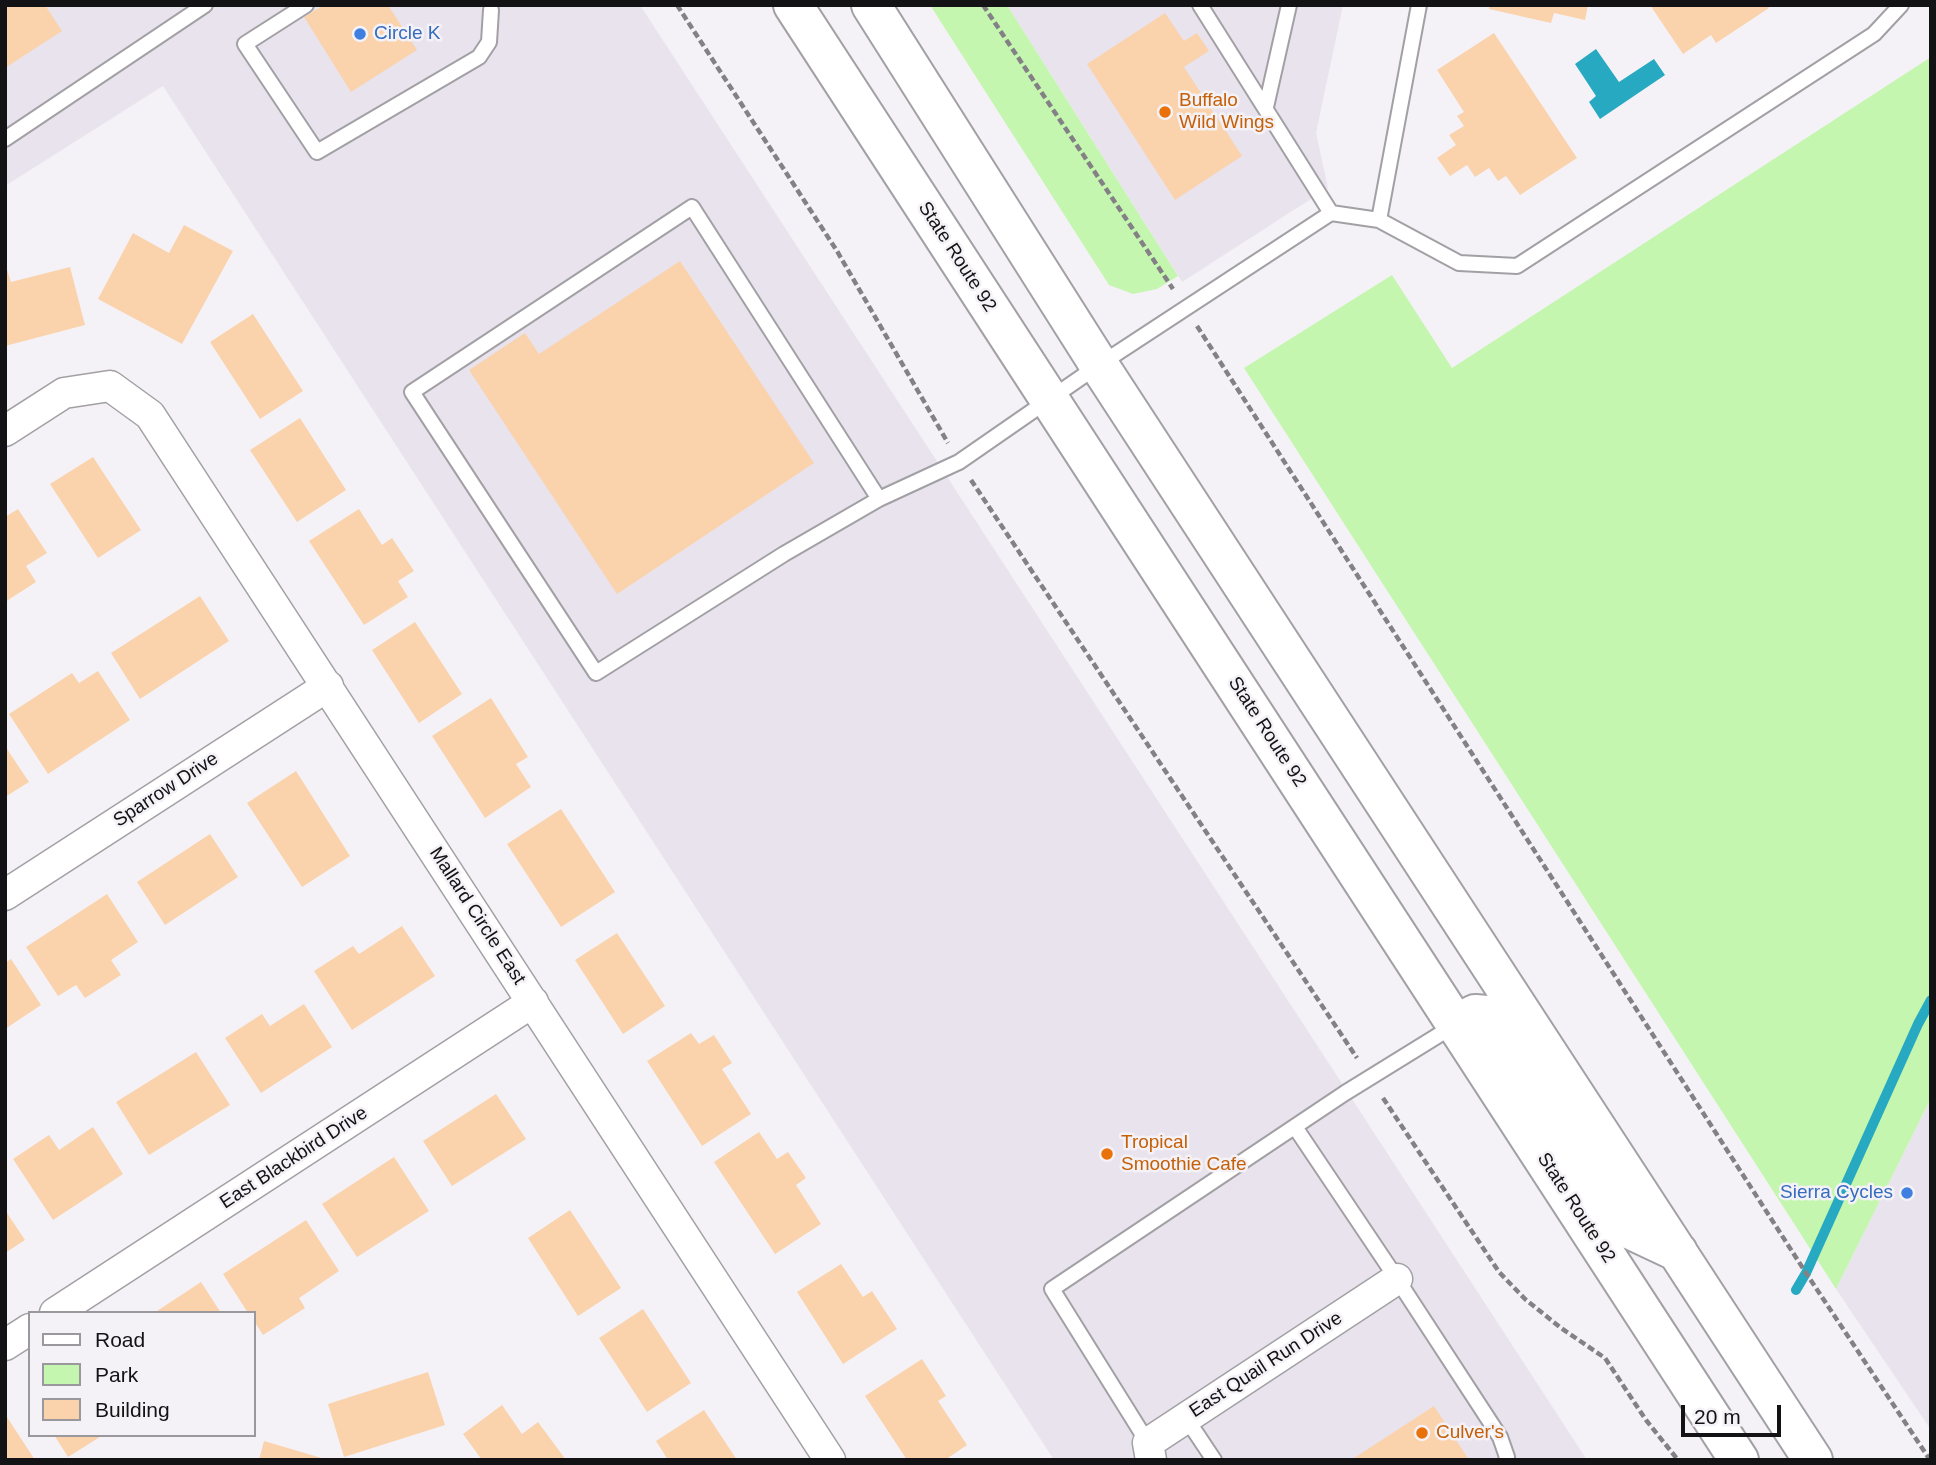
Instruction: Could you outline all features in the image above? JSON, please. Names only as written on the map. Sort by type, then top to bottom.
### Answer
[{"type":"main road","name":"State Route 92","points":[[793,5],[1739,1460]]},
{"type":"main road","points":[[872,5],[1099,365],[1813,1460]]},
{"type":"main road","points":[[1456,1024],[1475,1014],[1487,1015],[1627,1228],[1678,1252]]},
{"type":"street","name":"Mallard Circle East","points":[[5,431],[64,393],[110,386],[150,415],[830,1460]]},
{"type":"street","name":"Sparrow Drive","points":[[5,895],[328,686]]},
{"type":"street","name":"East Blackbird Drive","points":[[58,1311],[533,1002]]},
{"type":"street","name":"East Quail Run Drive","points":[[1150,1451],[1186,1418],[1397,1279]]},
{"type":"street","points":[[5,1345],[28,1330]]},
{"type":"lane","points":[[5,139],[205,5]]},
{"type":"lane","points":[[306,5],[245,44],[317,152],[479,57],[489,42],[492,7]]},
{"type":"lane","points":[[1200,5],[1331,213]]},
{"type":"lane","points":[[1266,107],[1289,5]]},
{"type":"lane","points":[[1379,220],[1419,5]]},
{"type":"lane","points":[[878,499],[692,206],[412,392],[596,673],[784,554],[878,499],[959,462],[1049,398],[1331,213],[1379,220],[1459,263],[1517,266],[1874,34],[1901,5]]},
{"type":"lane","points":[[1150,1451],[1052,1289],[1295,1127],[1456,1024]]},
{"type":"lane","points":[[1295,1127],[1500,1437],[1506,1460]]},
{"type":"lane","points":[[1186,1418],[1214,1460]]},
{"type":"path","points":[[677,5],[836,251],[959,462],[1499,1272],[1525,1299],[1605,1358],[1646,1420],[1678,1460]]},
{"type":"path","points":[[983,5],[1186,309],[1791,1250],[1930,1460]]},
{"type":"shaded area","points":[[5,5],[640,5],[1587,1460],[1054,1460],[163,86],[5,186]]},
{"type":"shaded area","points":[[1007,5],[1343,5],[1316,133],[1328,188],[1182,282]]},
{"type":"shaded area","name":"Sierra Cycles","points":[[1931,1098],[1931,1430],[1836,1289]]},
{"type":"green space","points":[[930,5],[1007,5],[1178,276],[1157,289],[1133,294],[1109,285]]},
{"type":"green space","points":[[1931,57],[1931,1098],[1836,1289],[1244,368],[1392,275],[1452,368]]},
{"type":"water","points":[[1596,49],[1619,82],[1654,59],[1665,75],[1600,119],[1589,102],[1596,96],[1575,64]]},
{"type":"building","points":[[5,5],[45,5],[62,31],[5,68]]},
{"type":"building","name":"Circle K","points":[[324,5],[388,5],[417,50],[351,92],[304,17]]},
{"type":"building","points":[[1490,5],[1588,5],[1585,20],[1554,13],[1551,23],[1489,9]]},
{"type":"building","points":[[1650,5],[1767,5],[1769,8],[1716,43],[1711,35],[1683,54]]},
{"type":"building","name":"Buffalo Wild Wings","points":[[1165,13],[1184,41],[1197,33],[1209,51],[1184,67],[1242,156],[1175,200],[1087,64]]},
{"type":"building","points":[[1494,33],[1577,158],[1520,195],[1506,176],[1498,181],[1489,168],[1475,177],[1467,165],[1450,176],[1437,158],[1456,145],[1449,135],[1464,126],[1457,116],[1464,112],[1437,70]]},
{"type":"building","points":[[184,225],[233,251],[182,344],[98,299],[133,233],[169,253]]},
{"type":"building","points":[[680,261],[814,463],[617,594],[469,370],[525,333],[539,354]]},
{"type":"building","points":[[5,263],[11,282],[70,267],[85,325],[5,346]]},
{"type":"building","points":[[253,314],[303,391],[260,419],[210,342]]},
{"type":"building","points":[[300,418],[346,490],[297,522],[250,450]]},
{"type":"building","points":[[93,457],[141,530],[98,558],[50,484]]},
{"type":"building","points":[[18,509],[47,553],[26,566],[36,582],[5,602],[5,517]]},
{"type":"building","points":[[359,509],[382,545],[392,538],[414,571],[398,581],[408,597],[364,625],[309,541]]},
{"type":"building","points":[[200,596],[229,641],[140,699],[111,653]]},
{"type":"building","points":[[415,622],[462,694],[419,723],[372,650]]},
{"type":"building","points":[[98,671],[130,720],[48,774],[9,714],[72,673],[79,683]]},
{"type":"building","points":[[491,698],[528,757],[516,764],[531,787],[485,818],[432,736]]},
{"type":"building","points":[[5,746],[29,782],[5,797]]},
{"type":"building","points":[[296,771],[350,856],[302,887],[247,803]]},
{"type":"building","points":[[561,809],[615,892],[561,927],[507,844]]},
{"type":"building","points":[[210,834],[238,877],[165,925],[137,882]]},
{"type":"building","points":[[107,894],[138,942],[111,960],[121,975],[85,998],[76,985],[58,996],[26,947]]},
{"type":"building","points":[[402,926],[435,976],[352,1030],[314,971],[353,946],[359,954]]},
{"type":"building","points":[[617,933],[665,1006],[623,1034],[575,960]]},
{"type":"building","points":[[11,959],[41,1005],[5,1029],[5,963]]},
{"type":"building","points":[[304,1004],[332,1047],[261,1093],[225,1038],[262,1014],[270,1026]]},
{"type":"building","points":[[691,1033],[699,1044],[714,1035],[732,1063],[722,1069],[751,1114],[702,1146],[647,1061]]},
{"type":"building","points":[[196,1052],[230,1105],[149,1155],[116,1102]]},
{"type":"building","points":[[496,1094],[526,1139],[452,1186],[423,1141]]},
{"type":"building","points":[[93,1127],[123,1174],[53,1220],[13,1159],[49,1135],[59,1150]]},
{"type":"building","points":[[759,1132],[777,1159],[788,1152],[806,1178],[796,1185],[821,1224],[775,1254],[714,1162]]},
{"type":"building","points":[[394,1157],[429,1211],[357,1257],[322,1204]]},
{"type":"building","points":[[5,1210],[25,1240],[5,1253]]},
{"type":"building","points":[[570,1210],[621,1288],[578,1316],[528,1238]]},
{"type":"building","points":[[306,1220],[339,1271],[299,1298],[305,1308],[263,1335],[256,1324],[256,1311],[247,1311],[223,1274]]},
{"type":"building","points":[[841,1264],[863,1297],[872,1291],[897,1329],[843,1364],[797,1292]]},
{"type":"building","points":[[201,1282],[220,1311],[157,1311]]},
{"type":"building","points":[[643,1309],[691,1383],[647,1412],[599,1338]]},
{"type":"building","points":[[922,1359],[946,1396],[938,1401],[967,1445],[945,1460],[907,1460],[865,1396]]},
{"type":"building","points":[[428,1372],[445,1425],[344,1457],[328,1404]]},
{"type":"building","points":[[502,1405],[522,1434],[538,1422],[566,1460],[482,1460],[463,1434]]},
{"type":"building","name":"Culver's","points":[[1434,1406],[1469,1460],[1351,1460]]},
{"type":"building","points":[[704,1410],[737,1460],[668,1460],[656,1441]]},
{"type":"building","points":[[5,1414],[35,1460],[5,1460]]},
{"type":"building","points":[[55,1437],[100,1437],[68,1457]]},
{"type":"building","points":[[264,1441],[325,1459],[259,1460]]},
{"type":"waterway","points":[[1796,1290],[1931,1000]]},
{"type":"place","name":"Circle K","points":[[360,34]]},
{"type":"place","name":"Buffalo Wild Wings","points":[[1165,112]]},
{"type":"place","name":"Tropical Smoothie Cafe","points":[[1107,1154]]},
{"type":"place","name":"Sierra Cycles","points":[[1907,1193]]},
{"type":"place","name":"Culver's","points":[[1422,1433]]}]
